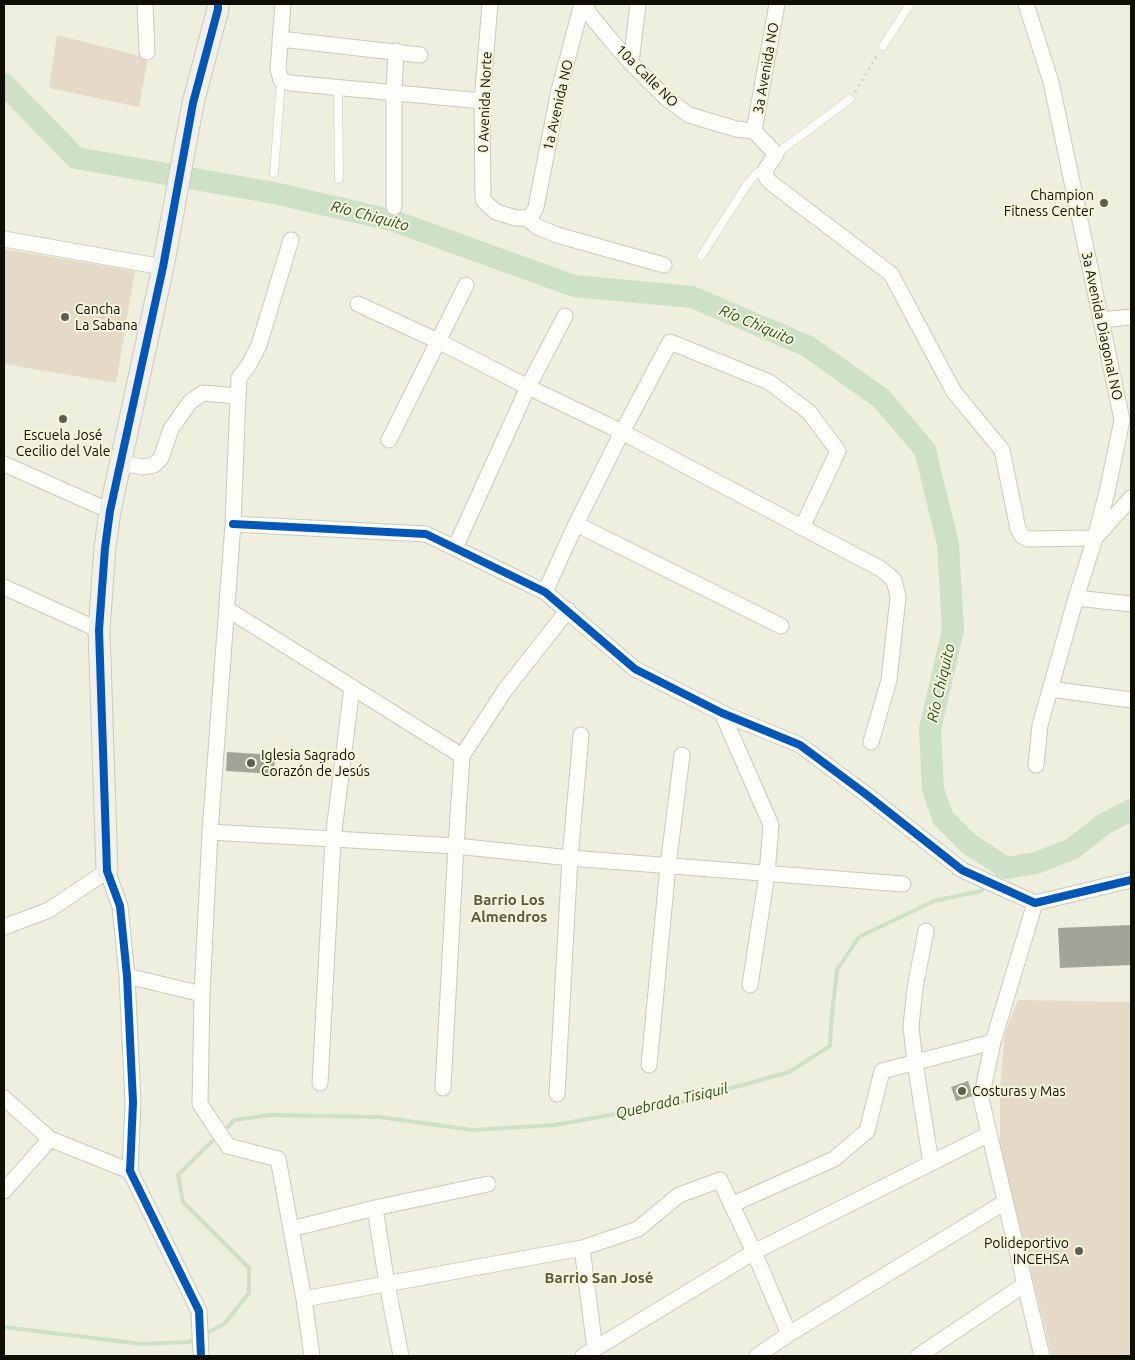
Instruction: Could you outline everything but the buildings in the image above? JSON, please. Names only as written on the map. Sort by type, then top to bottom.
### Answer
[{"type":"street","points":[[145,4],[147,52]]},
{"type":"street","points":[[283,4],[278,69],[282,80],[290,84],[482,101]]},
{"type":"street","name":"0 Avenida Norte","points":[[490,4],[482,101],[483,200],[496,212],[516,218],[526,218]]},
{"type":"street","name":"10a Calle NO","points":[[583,4],[590,16],[631,63],[667,99],[689,115],[736,129],[754,131]]},
{"type":"street","name":"1a Avenida NO","points":[[526,218],[532,215],[536,206],[559,90],[583,4]]},
{"type":"street","points":[[631,63],[638,4]]},
{"type":"street","name":"3a Avenida NO","points":[[754,131],[777,4]]},
{"type":"street","name":"3a Avenida Diagonal NO","points":[[1026,4],[1051,82],[1122,420],[1095,538],[1040,725],[1036,764]]},
{"type":"street","points":[[202,1355],[199,1311],[130,1171],[133,1102],[127,976],[120,906],[107,871],[99,630],[105,548],[110,511],[163,267],[193,103],[220,6]]},
{"type":"street","points":[[280,39],[420,55]]},
{"type":"street","points":[[394,207],[396,51]]},
{"type":"street","points":[[754,131],[776,154],[766,170],[766,177],[770,182],[891,274],[954,392],[1002,450],[1018,529],[1022,536],[1028,539],[1095,538],[1131,498]]},
{"type":"street","points":[[526,218],[538,227],[557,235],[664,265]]},
{"type":"street","points":[[4,239],[163,267]]},
{"type":"street","points":[[292,240],[260,345],[239,378],[233,524],[210,832],[202,994],[200,1104],[228,1146],[278,1159],[304,1300],[312,1356]]},
{"type":"street","points":[[389,440],[466,285]]},
{"type":"street","points":[[358,304],[438,341],[622,432],[881,569],[894,580],[898,597],[889,680],[870,742]]},
{"type":"street","points":[[455,548],[528,387],[565,316]]},
{"type":"street","points":[[1101,320],[1131,317]]},
{"type":"street","points":[[546,592],[576,524],[670,342],[769,382],[809,412],[838,451],[802,528]]},
{"type":"street","points":[[121,463],[143,467],[154,465],[161,458],[171,429],[190,402],[203,393],[238,396]]},
{"type":"street","points":[[4,464],[110,511]]},
{"type":"street","points":[[233,524],[426,534],[546,592],[635,669],[722,713],[800,745],[962,870],[1035,903],[1131,880]]},
{"type":"street","points":[[576,524],[781,626]]},
{"type":"street","points":[[4,587],[99,630]]},
{"type":"street","points":[[1076,598],[1131,604]]},
{"type":"street","points":[[227,609],[462,756]]},
{"type":"street","points":[[443,1088],[462,756],[505,690],[568,610]]},
{"type":"street","points":[[320,1083],[333,839],[352,687]]},
{"type":"street","points":[[1050,689],[1131,700]]},
{"type":"street","points":[[722,713],[771,825],[767,874],[750,985]]},
{"type":"street","points":[[557,1094],[570,858],[580,735]]},
{"type":"street","points":[[649,1065],[668,866],[682,755]]},
{"type":"street","points":[[210,832],[456,846],[570,858],[903,884]]},
{"type":"street","points":[[4,927],[49,910],[107,871]]},
{"type":"street","points":[[1035,903],[993,1042],[981,1099],[1042,1356]]},
{"type":"street","points":[[926,931],[915,988],[912,1026],[914,1063],[931,1163]]},
{"type":"street","points":[[127,976],[202,994]]},
{"type":"street","points":[[732,1204],[834,1159],[867,1131],[882,1071],[993,1042]]},
{"type":"street","points":[[4,1098],[50,1139],[130,1171]]},
{"type":"street","points":[[582,1248],[589,1352],[754,1252],[989,1134]]},
{"type":"street","points":[[4,1191],[50,1139]]},
{"type":"street","points":[[304,1300],[582,1248],[638,1229],[679,1194],[720,1180],[754,1252],[789,1334]]},
{"type":"street","points":[[291,1229],[376,1208],[488,1184]]},
{"type":"street","points":[[757,1356],[789,1334],[1005,1202]]},
{"type":"street","points":[[376,1208],[387,1284],[401,1356]]},
{"type":"street","points":[[918,1356],[1024,1285]]},
{"type":"lane","points":[[883,46],[910,4]]},
{"type":"lane","points":[[274,173],[282,80]]},
{"type":"lane","points":[[338,88],[339,179]]},
{"type":"lane","points":[[776,154],[850,99]]},
{"type":"lane","points":[[701,256],[748,183],[757,172],[766,170]]},
{"type":"path","points":[[850,99],[883,46]]},
{"type":"shaded area","points":[[57,35],[148,58],[139,107],[49,88]]},
{"type":"shaded area","name":"Cancha La Sabana","points":[[4,249],[135,271],[116,383],[4,364]]},
{"type":"shaded area","name":"Polideportivo INCEHSA","points":[[1018,1000],[1131,1002],[1131,1356],[1052,1356],[1000,1147],[1000,1087],[1005,1033]]},
{"type":"waterway","name":"Río Chiquito","points":[[4,84],[76,158],[274,193],[391,220],[574,286],[692,297],[807,346],[881,398],[925,450],[948,544],[953,630],[930,729],[933,789],[943,818],[969,844],[1006,868],[1036,863],[1072,849],[1104,824],[1131,810]]},
{"type":"waterway","name":"Quebrada Tisiquil","points":[[993,880],[1006,868]]},
{"type":"waterway","name":"Quebrada Tisiquil","points":[[228,1127],[234,1120],[271,1115],[379,1117],[473,1130],[555,1125],[682,1102],[789,1072],[830,1046],[837,970],[859,937],[934,901],[981,891],[986,886]]},
{"type":"waterway","name":"Quebrada Tisiquil","points":[[203,1335],[224,1324],[249,1293],[249,1268],[183,1202],[178,1175],[212,1141]]},
{"type":"waterway","name":"Quebrada Tisiquil","points":[[4,1327],[142,1344],[189,1342],[197,1338]]},
{"type":"cycle path","points":[[201,1356],[199,1311],[130,1171],[133,1102],[127,976],[120,906],[107,871],[99,630],[105,548],[110,511],[163,267],[193,103],[218,4]]},
{"type":"cycle path","points":[[233,524],[426,534],[545,592],[635,669],[722,713],[800,745],[962,870],[1035,903],[1131,880]]},
{"type":"place","name":"Champion Fitness Center","points":[[1104,203]]},
{"type":"place","name":"Cancha La Sabana","points":[[65,317]]},
{"type":"place","name":"Escuela José Cecilio del Vale","points":[[63,419]]},
{"type":"place","name":"Iglesia Sagrado Corazón de Jesús","points":[[251,763]]},
{"type":"place","name":"Costuras y Mas","points":[[962,1091]]},
{"type":"place","name":"Polideportivo INCEHSA","points":[[1079,1251]]},
{"type":"district","name":"Barrio Los Almendros","points":[[509,908]]},
{"type":"district","name":"Barrio San José","points":[[599,1278]]}]
